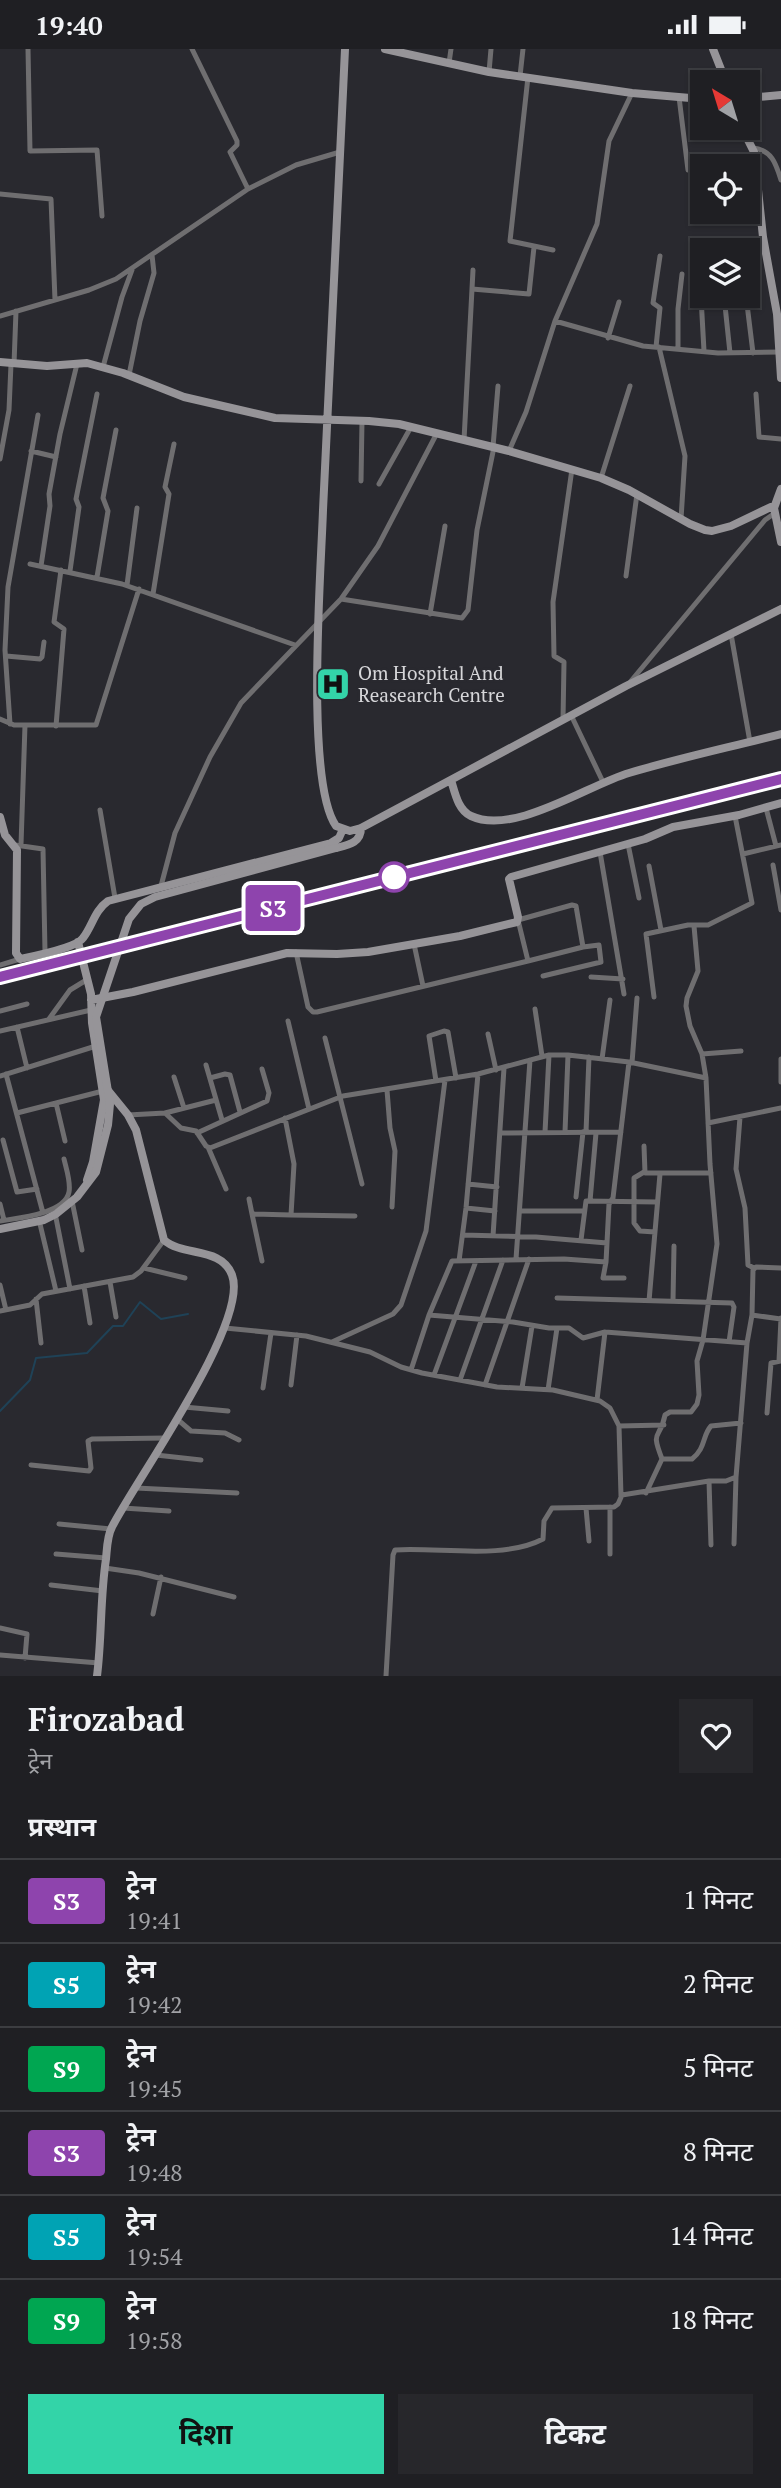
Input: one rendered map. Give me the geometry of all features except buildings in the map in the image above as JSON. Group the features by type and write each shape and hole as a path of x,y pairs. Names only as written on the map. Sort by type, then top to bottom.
{"street":[{"path":"28,49 30,151 97,150 102,216"},
{"path":"192,49 237,141 237,145 230,152 248,189"},
{"path":"345,49 319,621 318,723 322,776 331,819 336,826 350,831 361,828 626,686 781,609"},
{"path":"385,49 489,72 632,93 690,98"},
{"path":"449,63 451,49"},
{"path":"489,72 491,49"},
{"path":"523,49 524,77 510,241 553,250"},
{"path":"713,49 721,70"},
{"path":"509,451 524,417 555,321 597,224 611,134 632,93"},
{"path":"760,97 781,95"},
{"path":"679,97 688,170"},
{"path":"749,140 753,148 763,237 777,314 781,378"},
{"path":"753,148 764,150 771,156 781,180"},
{"path":"0,316 107,283 133,269 248,189 296,165 340,152"},
{"path":"0,194 51,199 55,300"},
{"path":"472,289 529,294 534,247"},
{"path":"129,375 140,321 154,273 152,255"},
{"path":"660,256 653,303 660,308 657,347 685,456 681,519"},
{"path":"103,367 122,297 133,269"},
{"path":"464,440 473,270"},
{"path":"678,349 678,309 682,274"},
{"path":"607,338 619,302"},
{"path":"701,308 704,352"},
{"path":"725,308 730,353"},
{"path":"747,308 753,353"},
{"path":"0,459 9,410 16,311"},
{"path":"555,321 607,338 657,347 704,352 780,352"},
{"path":"0,362 57,366 87,363 129,375 184,397 249,413 290,419 386,422 437,433 601,478 637,494 699,528 712,531 776,507"},
{"path":"41,566 50,506 49,494 77,363"},
{"path":"341,599 460,619 468,610 477,530 494,447 498,386"},
{"path":"601,478 630,386"},
{"path":"69,572 79,507 76,496 97,394"},
{"path":"756,394 759,437 781,439"},
{"path":"10,724 3,608 38,415"},
{"path":"361,481 362,421"},
{"path":"379,484 411,427"},
{"path":"97,577 108,511 103,498 116,431"},
{"path":"161,886 175,833 217,744 248,694 341,599 379,546 437,433"},
{"path":"153,594 169,493 165,486 174,444"},
{"path":"31,451 56,457"},
{"path":"572,470 553,607 554,656 564,662 567,717 603,782"},
{"path":"781,489 776,507 781,543"},
{"path":"626,576 637,494"},
{"path":"626,686 776,507"},
{"path":"127,586 137,508"},
{"path":"430,614 445,526"},
{"path":"30,564 97,577 139,589 295,645"},
{"path":"56,726 64,629 54,622 61,570"},
{"path":"0,586 8,587"},
{"path":"0,719 10,724 25,726 92,727 98,723 139,589"},
{"path":"731,634 750,742"},
{"path":"6,656 40,659 44,642"},
{"path":"20,959 16,953 17,850 25,726"},
{"path":"451,780 463,810 479,818 492,820 548,809 603,782 633,772 781,734"},
{"path":"528,961 510,878 628,844 673,827 735,816 781,803"},
{"path":"743,855 779,845 766,808"},
{"path":"100,810 115,898"},
{"path":"654,997 645,935 661,930 715,923 752,903 735,816"},
{"path":"0,817 5,835 18,845 43,849 45,952"},
{"path":"1,1226 44,1220 56,1214 78,1197 96,1172 108,1125 110,1104 96,1017 129,919 136,909 155,897 336,848 357,840 361,828"},
{"path":"0,965 78,942 97,910 115,898 331,843 339,838 343,829"},
{"path":"628,844 639,898"},
{"path":"600,852 624,994"},
{"path":"773,865 781,910"},
{"path":"649,866 661,930"},
{"path":"91,1000 296,952 351,954 460,936 574,905 583,947"},
{"path":"646,1493 662,1459 655,1441 667,1413 689,1413 697,1404 700,1388 696,1361 703,1340 717,1244 706,1077 702,1054 690,1026 686,1002 698,971 694,926"},
{"path":"1,1226 40,1224 56,1218 86,1183 92,1171 103,1110 102,1087 88,979 78,942"},
{"path":"414,944 423,986"},
{"path":"296,952 307,1002 313,1012 599,945 601,962 543,976"},
{"path":"592,977 623,979"},
{"path":"49,1019 70,990 88,979"},
{"path":"624,1278 603,1277 637,998"},
{"path":"602,1059 610,1000"},
{"path":"0,1011 27,1004"},
{"path":"535,1009 545,1056 544,1132"},
{"path":"0,1031 91,1010"},
{"path":"288,1021 309,1109"},
{"path":"17,1027 27,1068"},
{"path":"436,1081 429,1036 444,1031 448,1032 456,1078"},
{"path":"488,1034 496,1070"},
{"path":"325,1038 362,1184"},
{"path":"43,1213 17,1113 3,1075 96,1046"},
{"path":"702,1054 741,1051"},
{"path":"565,1132 568,1055"},
{"path":"208,1147 340,1097 478,1074 545,1056 589,1057 706,1077"},
{"path":"576,1196 589,1057"},
{"path":"781,1059 781,1082"},
{"path":"516,1259 530,1060"},
{"path":"206,1065 222,1120"},
{"path":"494,1236 504,1068"},
{"path":"197,1133 269,1099 270,1093 262,1069"},
{"path":"458,1261 466,1208 478,1074"},
{"path":"210,1078 230,1075 240,1112"},
{"path":"174,1077 184,1108"},
{"path":"332,1342 394,1314 401,1305 426,1231 445,1080"},
{"path":"17,1113 102,1087"},
{"path":"97,1676 105,1568 111,1528 184,1407 225,1328 234,1284 230,1271 221,1261 210,1255 170,1245 164,1240 138,1136 128,1115 102,1087"},
{"path":"387,1090 389,1123 395,1151 392,1207"},
{"path":"128,1115 165,1113 216,1100"},
{"path":"56,1103 65,1141"},
{"path":"708,1123 781,1108"},
{"path":"165,1113 181,1128 197,1133 208,1147 226,1189"},
{"path":"740,1117 736,1172 743,1198 748,1265 754,1268 781,1268"},
{"path":"285,1118 294,1164 291,1215"},
{"path":"500,1133 621,1132"},
{"path":"590,1201 596,1133"},
{"path":"3,1140 17,1192 37,1189"},
{"path":"644,1146 644,1172"},
{"path":"1,1226 59,1205 69,1194 64,1159"},
{"path":"655,1232 641,1231 636,1227 635,1177 644,1172 711,1173"},
{"path":"649,1301 660,1174"},
{"path":"468,1184 497,1187"},
{"path":"249,1199 262,1261"},
{"path":"72,1201 82,1250"},
{"path":"581,1240 584,1203 657,1202"},
{"path":"0,1204 1,1226"},
{"path":"466,1208 495,1211"},
{"path":"521,1210 583,1211"},
{"path":"252,1214 355,1216"},
{"path":"56,1218 70,1289"},
{"path":"40,1224 56,1291"},
{"path":"463,1235 519,1236 607,1243"},
{"path":"0,1288 3,1311 27,1306 42,1294 134,1277 164,1240"},
{"path":"673,1301 674,1246"},
{"path":"411,1370 429,1315 452,1261 529,1259 606,1262"},
{"path":"485,1385 529,1259"},
{"path":"460,1380 503,1260"},
{"path":"434,1375 476,1261"},
{"path":"144,1268 185,1278"},
{"path":"734,1545 736,1477 754,1268"},
{"path":"110,1282 116,1317"},
{"path":"84,1286 90,1323"},
{"path":"557,1298 734,1305 729,1342"},
{"path":"36,1299 41,1343"},
{"path":"429,1315 572,1329 583,1338 605,1332 747,1343"},
{"path":"752,1315 781,1318 780,1361 771,1363 767,1413"},
{"path":"522,1388 532,1326"},
{"path":"225,1328 297,1335 381,1355 411,1370 434,1375 485,1385 548,1390 597,1400 610,1408 619,1426 621,1496 618,1504 610,1507 552,1508 544,1521 542,1539 514,1548 395,1550 386,1676"},
{"path":"548,1390 557,1328"},
{"path":"597,1400 605,1332"},
{"path":"263,1388 271,1333"},
{"path":"291,1385 297,1335"},
{"path":"184,1407 228,1411"},
{"path":"177,1419 191,1431 225,1433 239,1440"},
{"path":"662,1459 692,1459 701,1450 711,1426 741,1423"},
{"path":"619,1426 664,1425"},
{"path":"31,1465 89,1471 88,1441 92,1439 166,1438"},
{"path":"156,1455 201,1460"},
{"path":"621,1496 709,1481 726,1481 736,1477"},
{"path":"709,1481 712,1545"},
{"path":"136,1488 237,1493"},
{"path":"610,1507 610,1554"},
{"path":"586,1508 589,1541"},
{"path":"123,1509 169,1511"},
{"path":"59,1524 111,1528"},
{"path":"56,1554 106,1558"},
{"path":"105,1568 160,1577 234,1597"},
{"path":"153,1614 160,1577"},
{"path":"51,1585 103,1591"},
{"path":"0,1627 27,1634 25,1658"},
{"path":"0,1655 99,1663"}],"waterway":[{"path":"0,1411 30,1380 36,1358 87,1353 113,1326 123,1326 140,1302 161,1319 188,1314"}],"railway":[{"path":"0,982 781,784"}],"train":[{"name":"S3","path":"0,977 781,779"}],"place":[{"name":"Om Hospital And Reasearch Centre","path":"333,684"}]}
